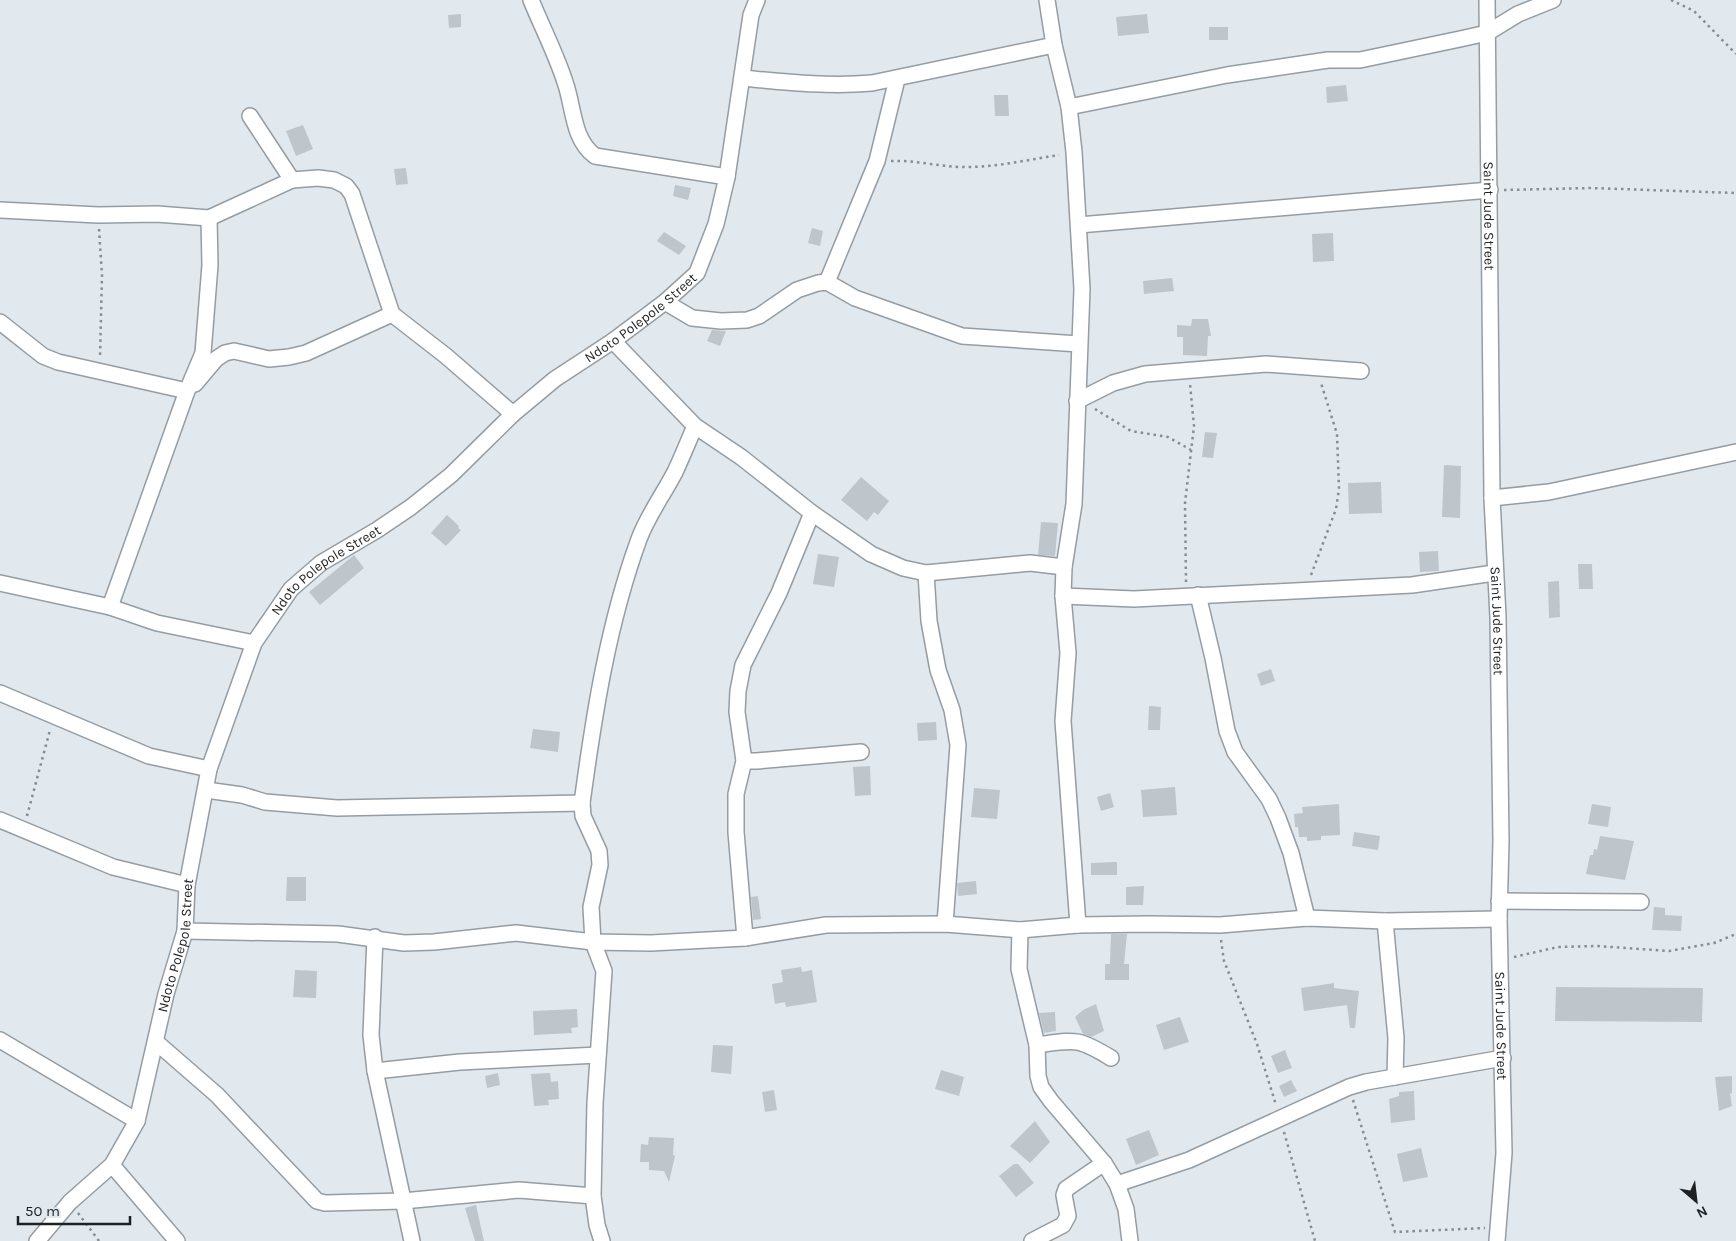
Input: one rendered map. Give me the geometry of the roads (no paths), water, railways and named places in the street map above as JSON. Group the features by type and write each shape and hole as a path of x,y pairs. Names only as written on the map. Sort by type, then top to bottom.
{"street":[{"path":"531,0 566,83 577,133 589,152 595,156 727,177"},
{"name":"Ndoto Polepole Street","path":"37,1241 70,1202 112,1166 137,1120 166,994 185,930 187,885 206,790 208,768 254,643 291,589 321,563 378,530 451,476 513,414 555,379 614,341 665,302 697,273 716,224 727,177 751,15 756,0"},
{"path":"1047,0 1054,44 1069,107 1074,152 1082,289 1074,504 1064,566 1063,596 1068,653 1062,721 1078,925"},
{"name":"Saint Jude Street","path":"1487,0 1492,498 1494,574 1498,617 1501,842 1498,919 1504,1153 1498,1234"},
{"path":"1069,107 1227,75 1328,60 1360,60 1487,33 1518,14 1553,0"},
{"path":"742,78 804,84 850,85 897,79 1054,44"},
{"path":"827,282 877,161 897,79"},
{"path":"250,116 292,180"},
{"path":"0,210 98,215 158,214 209,218 292,180 318,178 334,180 346,186 352,194 392,314 446,356 513,414"},
{"path":"1079,224 1490,190"},
{"path":"110,607 184,397 203,353 210,265 209,218"},
{"path":"665,302 692,318 721,321 747,320 759,316 797,290 827,282 855,298 962,336 1079,344"},
{"path":"184,397 216,359 225,353 234,351 269,359 289,357 306,352 392,314"},
{"path":"0,322 43,356 58,362 99,371 184,397"},
{"path":"614,341 695,426 741,457 812,513 872,554 903,568 926,573 1030,563 1064,566"},
{"path":"1079,400 1113,383 1145,374 1266,364 1361,371"},
{"path":"602,1241 597,1225 593,1196 598,1055 604,971 593,942 591,907 600,865 599,850 583,816 582,803 594,715 604,661 627,575 650,512 674,472 695,426"},
{"path":"1492,498 1549,492 1736,452"},
{"path":"745,938 736,823 736,794 744,761 737,712 738,691 743,665 779,593 812,513"},
{"path":"926,573 930,622 938,670 952,710 958,745 945,924"},
{"path":"1063,596 1134,600 1412,585 1494,574"},
{"path":"0,583 110,607 157,623 254,643"},
{"path":"1192,596 1234,752 1269,798 1278,818 1291,853 1307,918"},
{"path":"0,693 149,756 208,768"},
{"path":"744,761 757,762 861,752"},
{"path":"206,790 242,795 265,802 337,808 582,803"},
{"path":"0,820 113,867 187,885"},
{"path":"1499,901 1641,902"},
{"path":"185,930 338,934 404,942 434,942 516,933 593,942 700,942 745,938 826,926 945,924 1020,930 1078,925 1220,925 1307,918 1385,921 1498,919"},
{"path":"1385,921 1396,1038 1395,1077"},
{"path":"1020,930 1019,969 1037,1045 1038,1076 1051,1100 1104,1163 1117,1184 1126,1209 1130,1241"},
{"path":"375,937 371,1035 375,1071 412,1241"},
{"path":"0,1040 137,1120"},
{"path":"1037,1045 1073,1040 1088,1044 1111,1058"},
{"path":"156,1042 217,1095 317,1201 325,1203 403,1201 519,1190 593,1196"},
{"path":"375,1071 460,1062 598,1055"},
{"path":"1117,1184 1189,1160 1349,1087 1503,1058"},
{"path":"1032,1241 1063,1225 1068,1216 1064,1195 1066,1190 1104,1163"},
{"path":"112,1166 177,1241"}]}
